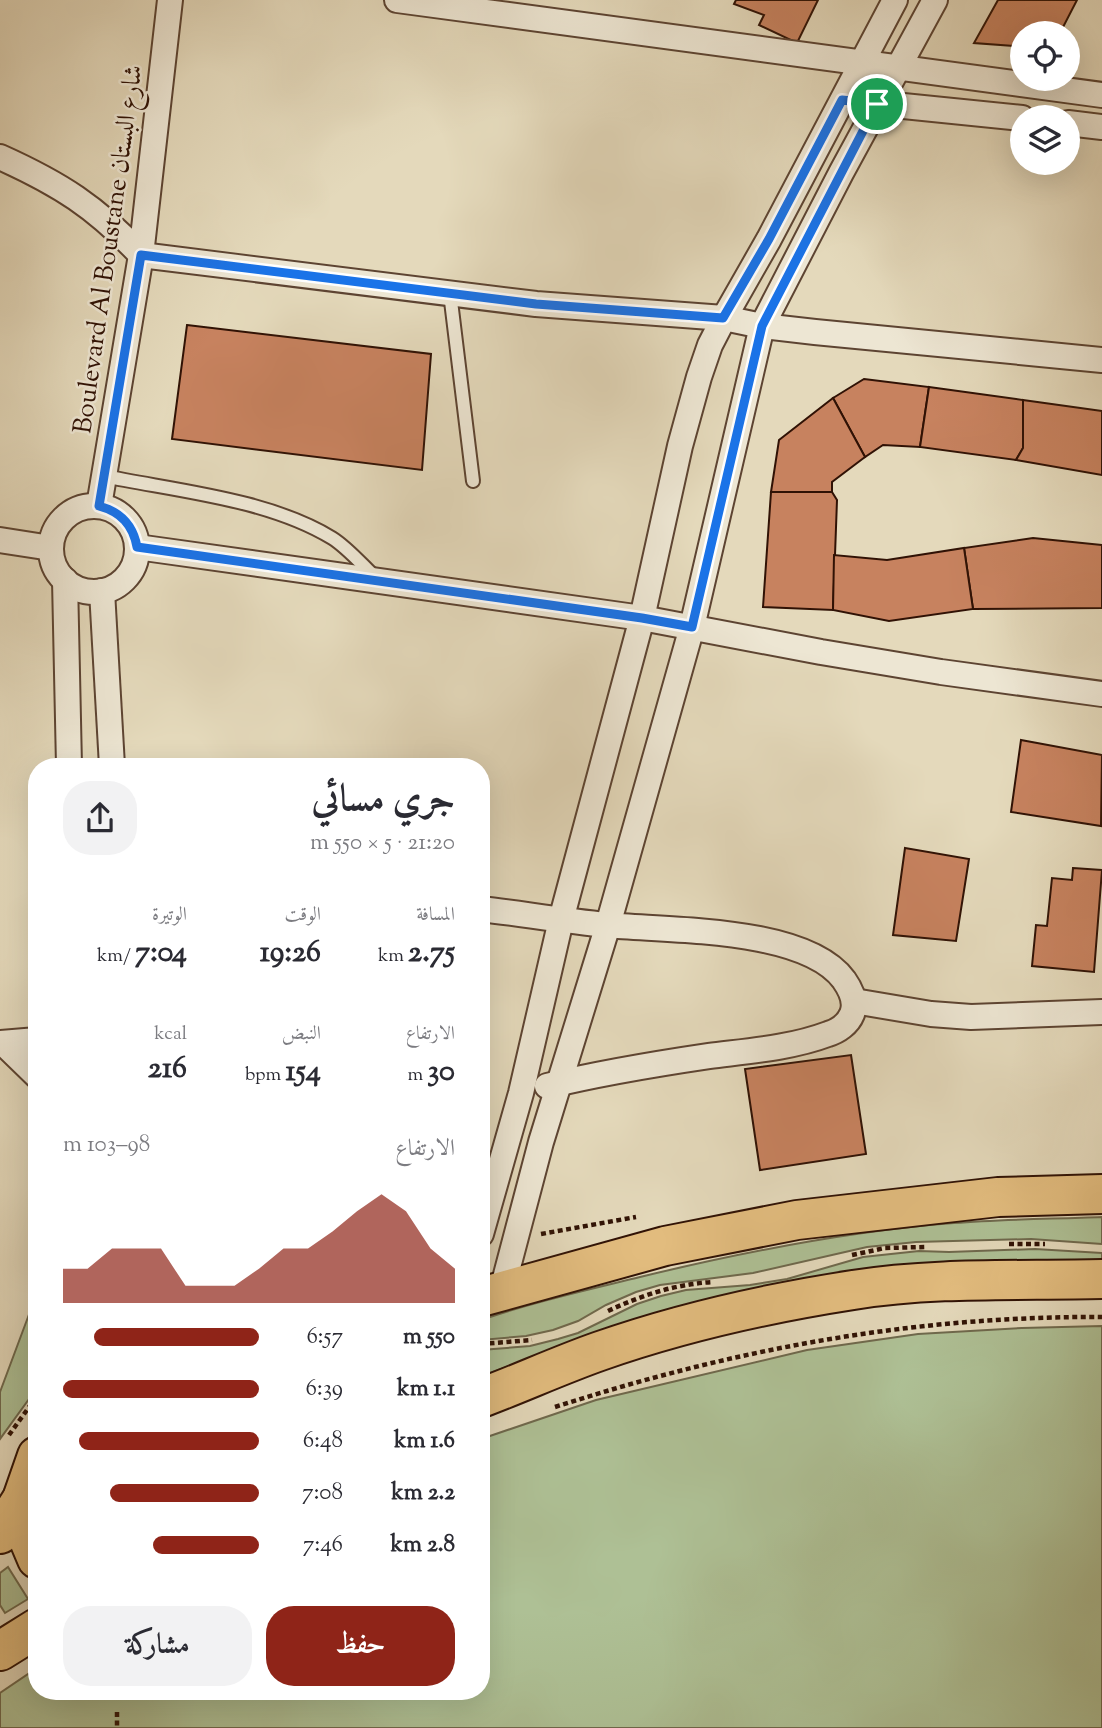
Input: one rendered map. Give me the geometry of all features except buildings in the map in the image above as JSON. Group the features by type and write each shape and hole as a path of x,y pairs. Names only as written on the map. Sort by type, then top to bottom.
{"main road":[{"path":"492,1293 665,1246 797,1220 899,1206 998,1197 1102,1194"},
{"path":"490,1394 600,1351 702,1321 786,1301 855,1289 925,1283 1102,1279"},
{"path":"21,1448 22,1499 28,1538"},
{"path":"0,1534 22,1499"},
{"path":"0,1651 28,1634"}],"street":[{"name":"Boulevard Al Boustane شارع البستان","path":"99,506 141,255 170,0"},
{"path":"397,0 1102,95"},
{"path":"490,1202 521,1093 561,920 642,618 680,446 710,345 895,0"},
{"path":"492,1293 608,925 692,627 762,326 877,104 936,0"},
{"path":"842,100 1010,117"},
{"path":"1080,124 1102,127"},
{"path":"0,157 45,177 72,194 116,228 141,255 536,304 723,318 762,326 1102,360"},
{"path":"89,506 111,509 121,516 135,535 137,547 136,559 124,580 102,591 76,588 65,580 53,560 51,548 56,529 70,513 89,506"},
{"path":"0,540 51,548"},
{"path":"137,547 642,618 901,666 1102,694"},
{"path":"65,580 69,758"},
{"path":"102,591 112,758"},
{"path":"490,910 608,925 730,935 786,946 807,952 823,961 840,976 850,989 854,1001 852,1014 839,1030 810,1040 668,1062 521,1093"},
{"path":"854,1001 931,1014 971,1017 1102,1012"},
{"path":"1,1043 28,1041"},
{"path":"1,1043 28,1068"}],"lane":[{"path":"450,293 473,481"},
{"path":"104,476 264,508 303,523 335,540 380,581"}],"path":[{"path":"548,1409 674,1372 828,1338 990,1320 1102,1317"},
{"path":"21,1448 28,1425"},
{"path":"117,1712 117,1728"}],"green space":[{"path":"1102,1217 1102,1244 1031,1239 916,1242 867,1247 753,1273 660,1285 636,1292 578,1321 553,1330 490,1339 490,1317 540,1302 679,1268 835,1237 991,1221"},
{"path":"1035,1249 1102,1253 1102,1264 571,1344 490,1373 490,1349 530,1346 578,1333 637,1304 661,1296 686,1290 787,1279 863,1257 919,1251"},
{"path":"28,1317 28,1400 0,1439 0,1392"},
{"path":"1102,1326 1102,1728 0,1728 0,1693 28,1674 28,1700 490,1700 490,1436 596,1400 807,1350 918,1334"},
{"path":"8,1567 28,1599 5,1613 0,1605 0,1573"}],"route":[{"path":"842,100 877,104 762,326 692,627 137,547 135,535 121,516 111,509 99,506 141,255 536,304 723,318 769,239 842,100"}]}
